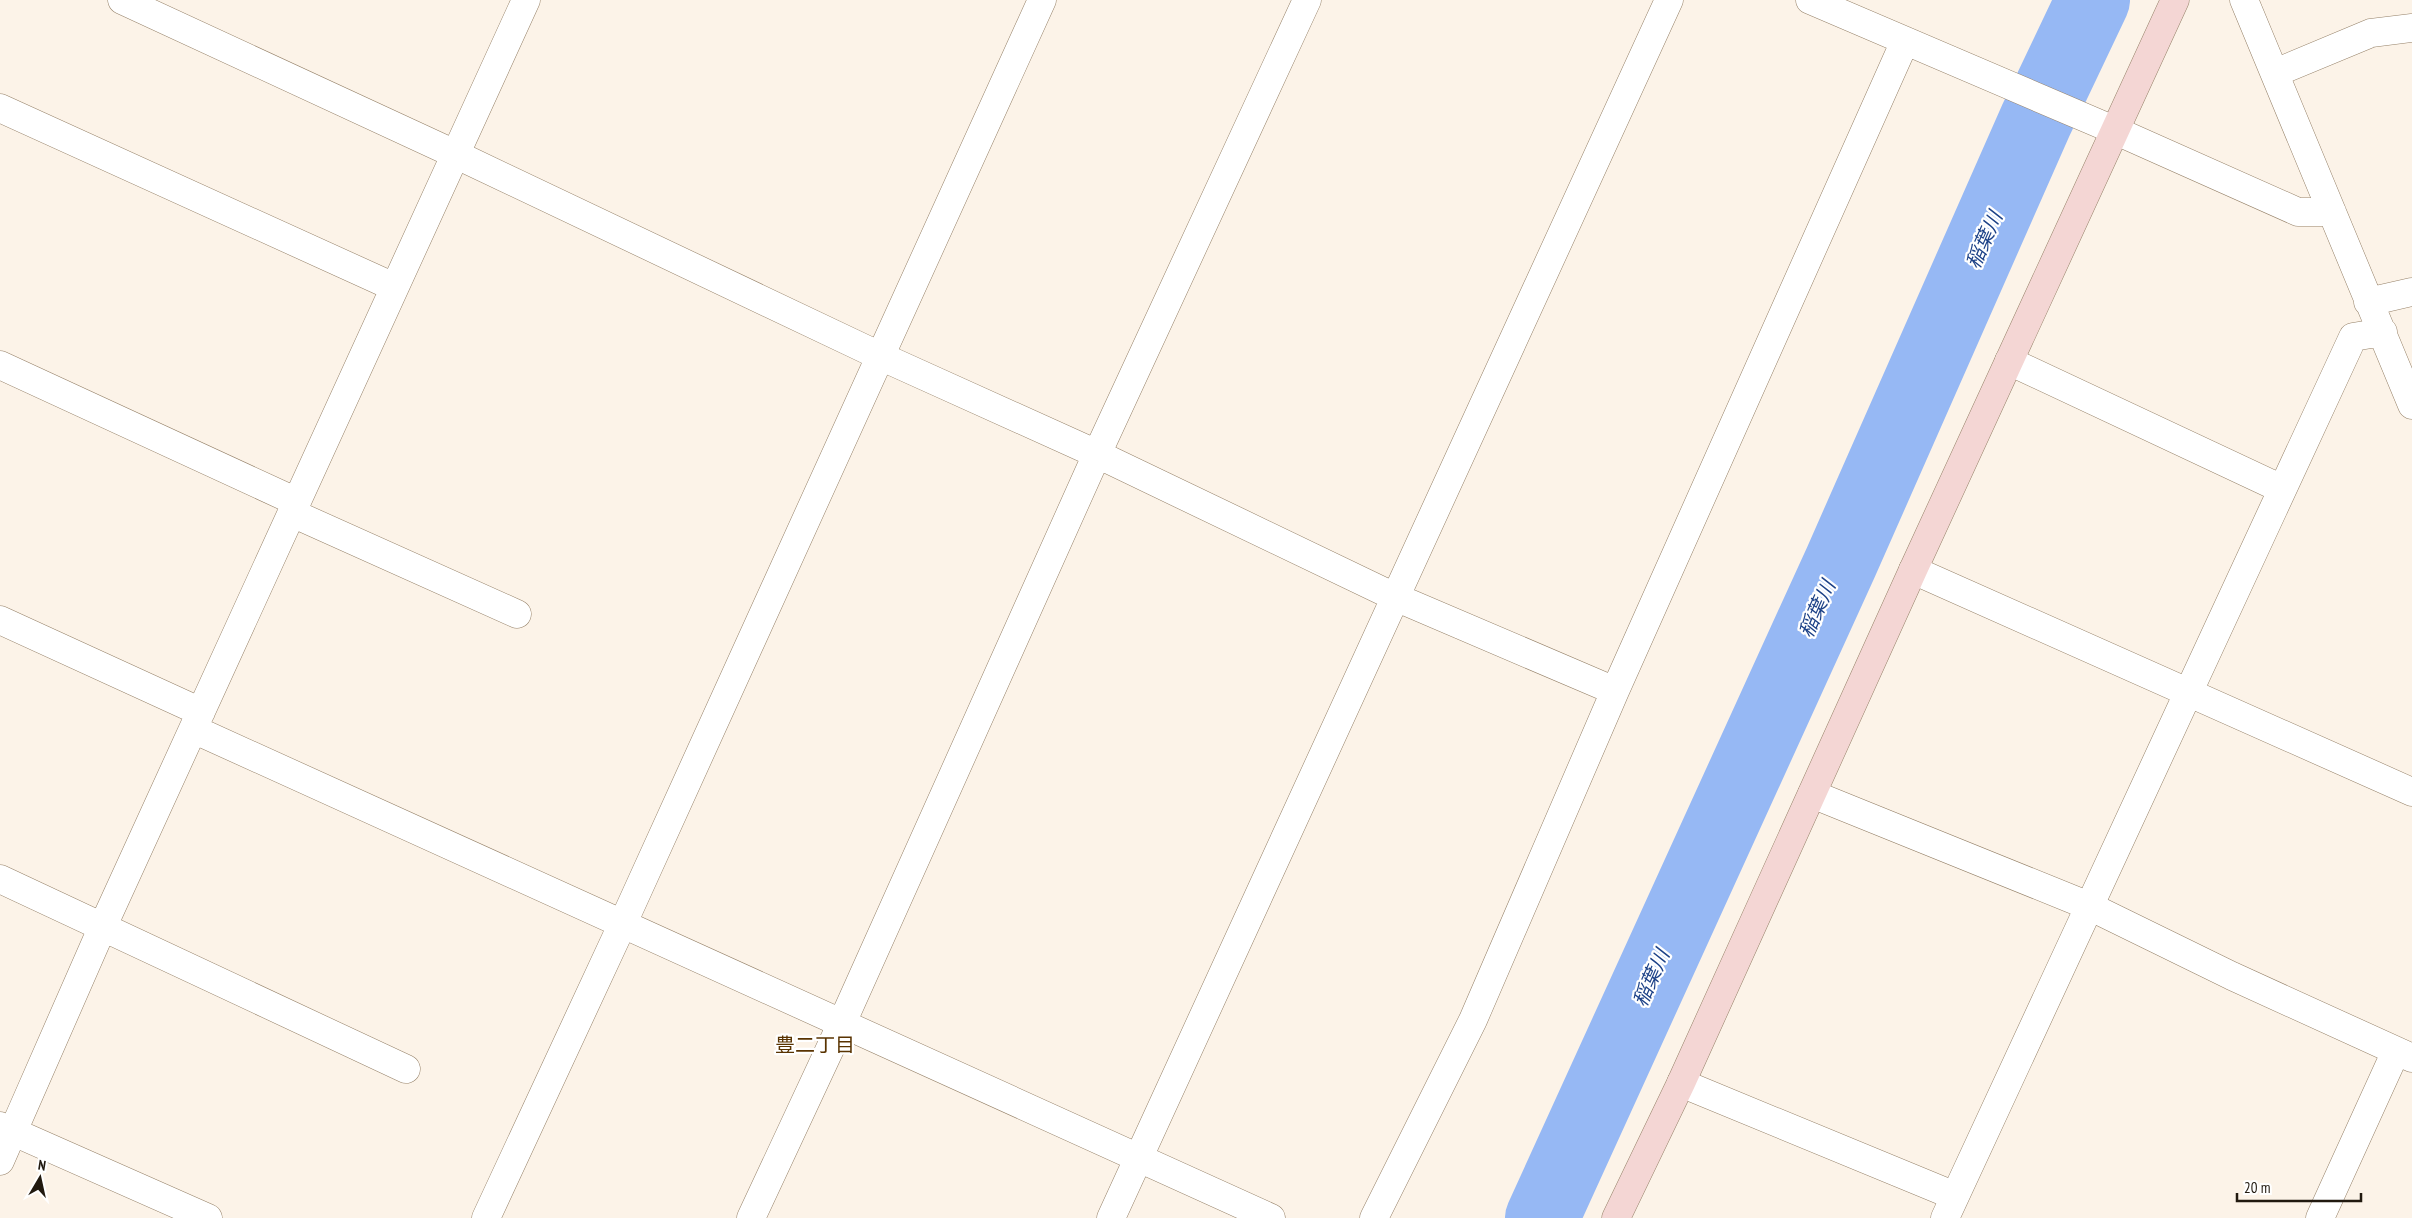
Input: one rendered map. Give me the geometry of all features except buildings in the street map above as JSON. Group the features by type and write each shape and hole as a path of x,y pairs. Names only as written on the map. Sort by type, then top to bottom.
{"street":[{"path":"122,0 457,155 880,356 1097,454 1395,597 1614,692"},
{"path":"0,1161 7,1129 103,926 394,287 457,155 526,0"},
{"path":"486,1218 623,923 1042,0"},
{"path":"750,1218 842,1023 1097,454 1307,0"},
{"path":"1111,1218 1669,0"},
{"path":"1810,0 2114,130 2298,212 2332,212"},
{"path":"1616,1218 1681,1083 1913,570 2175,0"},
{"path":"2244,0 2276,73 2368,302 2412,405"},
{"path":"2276,73 2371,33 2412,28"},
{"path":"1374,1218 1473,1020 1614,692 1904,41"},
{"path":"0,108 394,287"},
{"path":"2368,302 2412,292"},
{"path":"1681,1083 1950,1207 1994,1116 2089,906 2353,337 2382,332"},
{"path":"2009,361 2282,489"},
{"path":"0,365 517,614"},
{"path":"1913,570 2189,691 2412,792"},
{"path":"0,620 197,721 623,923 1271,1218"},
{"path":"1812,794 2089,906 2232,976 2404,1055 2320,1218"},
{"path":"0,879 406,1069"},
{"path":"7,1129 208,1218"}],"waterway":[{"name":"稲葉川","path":"1542,1218 1841,562 2036,120 2093,0"}],"district":[{"name":"豊二丁目","path":"815,1045"}]}
